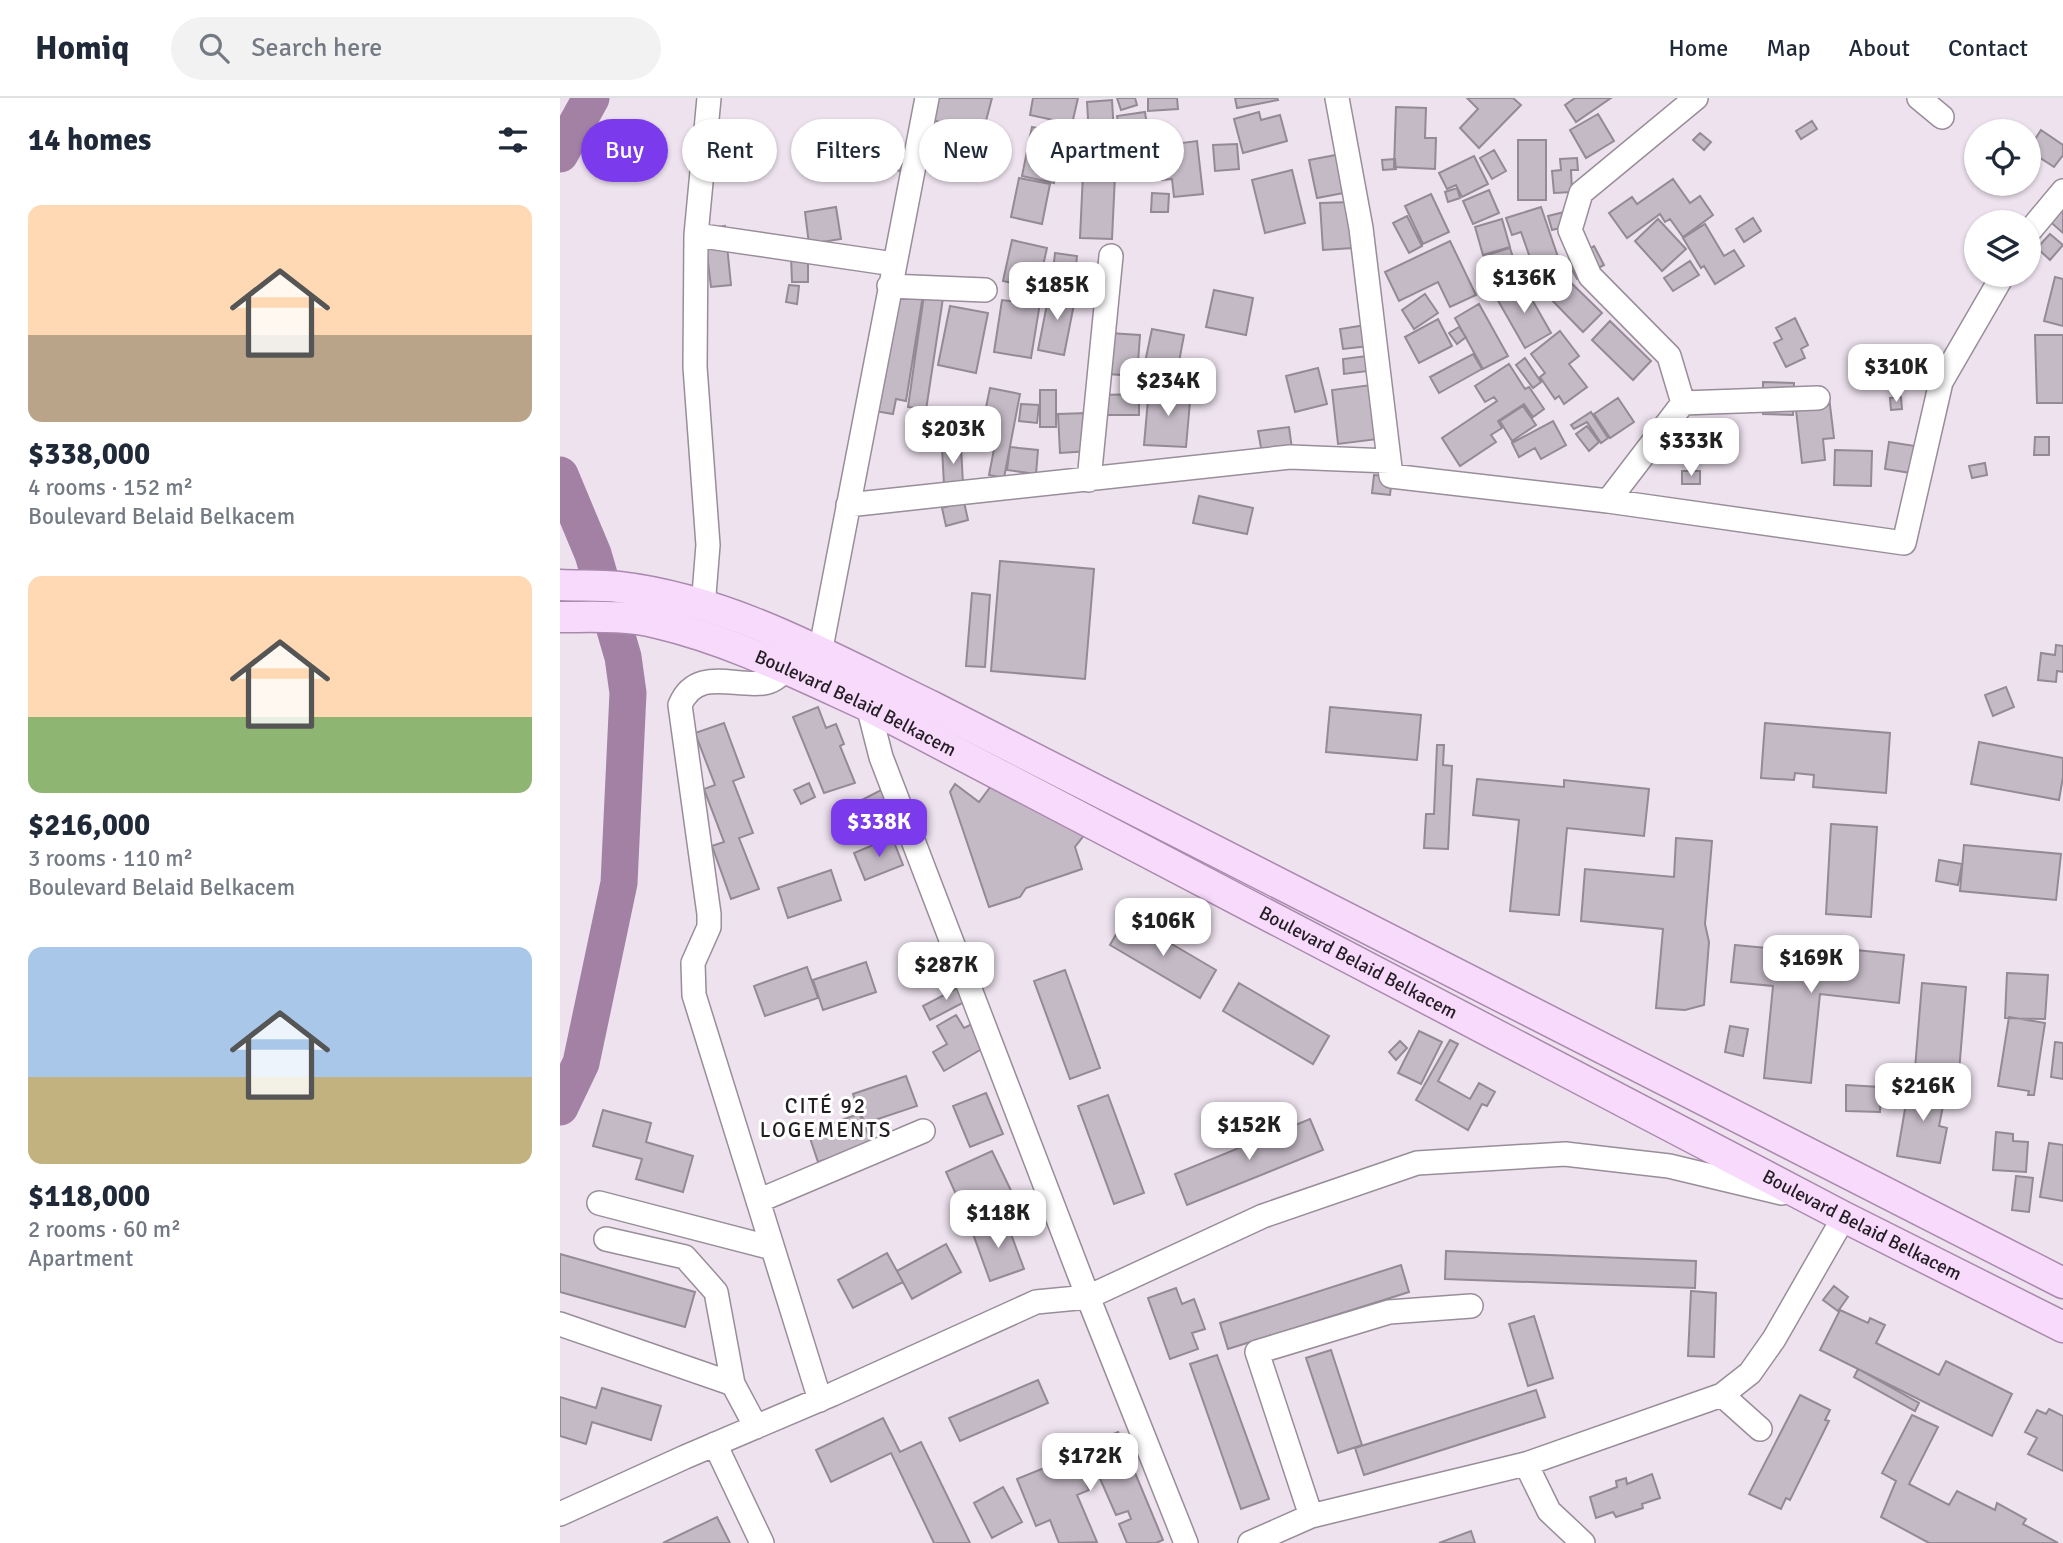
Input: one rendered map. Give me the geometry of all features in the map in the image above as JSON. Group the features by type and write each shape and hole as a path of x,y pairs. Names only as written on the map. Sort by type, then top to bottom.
{"main road":[{"name":"Boulevard Belaid Belkacem","path":"560,585 606,586 703,607 746,619 820,653 2063,1283"},
{"name":"Boulevard Belaid Belkacem","path":"560,617 656,622 708,638 869,706 1844,1217 2063,1327"}],"street":[{"path":"703,607 708,545 695,367 696,235 709,98"},
{"path":"820,653 927,98"},
{"path":"1337,98 1360,228 1391,477 1608,501 1904,543 1941,382 1996,287"},
{"path":"1683,403 1669,356 1590,276 1570,230 1581,193 1696,98"},
{"path":"1919,98 1942,117"},
{"path":"2041,217 2063,191"},
{"path":"696,235 892,275 985,290"},
{"path":"1089,480 1111,256"},
{"path":"1683,403 1818,398"},
{"path":"1608,501 1683,403"},
{"path":"848,505 1290,457 1389,461"},
{"path":"787,670 774,680 764,683 712,680 684,695 680,705 709,914 709,927 694,963 694,995 820,1400"},
{"path":"868,676 869,706 881,757 1088,1297 1186,1543"},
{"path":"758,1201 923,1131"},
{"path":"560,1514 1036,1302 1088,1297 1263,1216 1417,1163 1565,1154 1670,1166 1813,1200"},
{"path":"599,1203 772,1248"},
{"path":"1250,1543 1311,1516 1527,1464 1722,1395 1750,1373 1774,1339 1844,1217"},
{"path":"606,1239 685,1257 716,1292 733,1384 756,1427"},
{"path":"1311,1516 1257,1352 1389,1312 1471,1306"},
{"path":"560,1324 733,1384"},
{"path":"1722,1395 1760,1429"},
{"path":"715,1444 762,1543"},
{"path":"1527,1464 1549,1511 1583,1543"}],"building":[{"path":"938,98 992,98 986,119 932,119"},
{"path":"1033,98 1078,98 1073,119 1049,119 1030,115"},
{"path":"1117,98 1135,98 1137,105 1121,110"},
{"path":"1148,98 1177,98 1178,109 1148,111"},
{"path":"1235,98 1277,98 1278,100 1237,108"},
{"path":"1467,98 1513,98 1521,105 1479,148 1460,128 1478,109"},
{"path":"1575,98 1611,98 1576,122 1565,105"},
{"path":"1112,100 1113,119 1088,119 1087,102"},
{"path":"1396,107 1426,108 1425,138 1436,138 1435,169 1394,167"},
{"path":"1145,112 1146,119 1118,119 1117,116"},
{"path":"1259,112 1261,120 1280,115 1287,141 1243,153 1234,119"},
{"path":"1598,114 1614,141 1586,158 1570,130"},
{"path":"1812,121 1817,129 1801,139 1796,131"},
{"path":"2041,130 2063,145 2063,155 2054,167 2041,158"},
{"path":"1700,133 1711,142 1704,150 1693,140"},
{"path":"1518,140 1546,140 1546,200 1518,200"},
{"path":"1197,141 1203,194 1174,197 1172,182 1184,182 1184,143"},
{"path":"1237,144 1239,169 1215,171 1213,145"},
{"path":"1494,150 1506,171 1492,179 1480,158"},
{"path":"1341,154 1349,192 1317,198 1309,160"},
{"path":"1026,156 1026,177 1022,176"},
{"path":"1474,156 1488,184 1462,197 1456,185 1447,189 1439,173"},
{"path":"1577,158 1578,170 1571,170 1572,192 1554,193 1552,171 1561,170 1560,159"},
{"path":"1395,159 1396,169 1383,170 1382,160"},
{"path":"1292,170 1305,223 1265,233 1252,180"},
{"path":"1019,178 1026,179 1026,182 1050,184 1042,224 1011,217"},
{"path":"1673,179 1690,203 1700,196 1713,215 1683,237 1670,219 1665,222 1660,214 1627,238 1609,213 1632,197 1637,204"},
{"path":"1083,182 1115,182 1112,239 1080,238"},
{"path":"1457,188 1460,198 1448,202 1445,192"},
{"path":"1489,190 1499,213 1473,224 1463,201"},
{"path":"1152,193 1169,194 1168,212 1151,212"},
{"path":"1431,194 1449,232 1423,244 1405,206"},
{"path":"2063,198 2063,233 2045,217"},
{"path":"1351,202 1353,248 1323,250 1320,203"},
{"path":"836,207 841,239 809,244 805,212"},
{"path":"1541,207 1559,260 1534,269 1521,232 1512,235 1506,218"},
{"path":"1564,212 1568,226 1552,230 1548,216"},
{"path":"1407,216 1422,246 1409,253 1393,223"},
{"path":"1753,218 1761,231 1744,242 1736,229"},
{"path":"1502,219 1510,247 1483,255 1475,227"},
{"path":"1658,219 1686,249 1662,271 1635,241"},
{"path":"1705,224 1724,256 1734,250 1744,266 1715,284 1704,266 1701,268 1683,238"},
{"path":"725,226 731,285 711,287 704,229"},
{"path":"2050,234 2063,245 2050,260 2041,252 2041,244"},
{"path":"1012,240 1047,248 1040,279 1029,276 1026,286 1003,281"},
{"path":"1450,241 1476,295 1450,307 1438,282 1399,301 1385,272"},
{"path":"1594,246 1604,265 1577,279 1567,261"},
{"path":"1510,248 1521,282 1495,290 1484,256"},
{"path":"1055,253 1077,256 1073,291 1051,289"},
{"path":"791,256 808,256 808,282 792,282"},
{"path":"1690,261 1699,275 1673,291 1664,278"},
{"path":"1561,273 1602,313 1583,332 1543,291"},
{"path":"2055,277 2063,279 2063,326 2044,321"},
{"path":"1522,282 1551,333 1525,348 1496,297"},
{"path":"789,285 799,286 797,304 786,302"},
{"path":"1050,289 1076,294 1064,355 1038,350"},
{"path":"1214,290 1253,298 1246,335 1206,327"},
{"path":"898,291 923,295 906,401 896,399 893,414 875,411"},
{"path":"1020,293 1041,297 1031,358 994,352 1002,300 1019,302"},
{"path":"1425,294 1438,313 1414,329 1402,310"},
{"path":"924,295 943,298 926,410 908,407"},
{"path":"1479,304 1508,356 1483,369 1455,318"},
{"path":"950,306 988,313 976,373 938,365"},
{"path":"1795,318 1808,345 1801,349 1805,358 1786,367 1774,343 1782,339 1776,328"},
{"path":"1438,319 1452,346 1419,363 1405,337"},
{"path":"1610,321 1651,361 1633,380 1592,340"},
{"path":"1366,325 1369,346 1343,349 1340,329"},
{"path":"1459,327 1466,337 1457,344 1449,333"},
{"path":"1152,329 1184,335 1176,378 1143,372"},
{"path":"1560,331 1579,356 1569,364 1587,387 1564,404 1559,396 1555,399 1540,377 1545,373 1531,354"},
{"path":"1109,333 1140,335 1137,376 1107,374"},
{"path":"2035,335 2063,335 2063,403 2037,403"},
{"path":"1473,354 1482,369 1439,393 1430,377"},
{"path":"1374,355 1376,370 1344,374 1343,359"},
{"path":"1525,358 1541,382 1533,388 1516,365"},
{"path":"1509,364 1525,389 1529,387 1544,409 1533,417 1524,404 1498,421 1502,428 1491,435 1496,442 1460,466 1442,438 1497,401 1494,397 1485,402 1475,386"},
{"path":"1318,368 1327,404 1295,412 1286,376"},
{"path":"1763,382 1794,383 1793,415 1763,414"},
{"path":"1379,384 1386,438 1338,444 1332,390"},
{"path":"990,388 1020,394 1004,478 989,475 995,444 979,441"},
{"path":"1149,388 1191,390 1186,447 1144,445"},
{"path":"1040,390 1056,390 1056,427 1040,427"},
{"path":"1139,394 1139,415 1103,415 1102,395"},
{"path":"1829,397 1834,438 1823,439 1825,460 1802,463 1795,401"},
{"path":"1901,397 1902,409 1891,410 1890,398"},
{"path":"1618,398 1634,422 1610,438 1594,414"},
{"path":"1021,404 1039,405 1037,423 1019,421"},
{"path":"1523,406 1536,425 1512,441 1500,421"},
{"path":"1591,412 1608,438 1601,443 1587,422 1574,429 1571,425"},
{"path":"1088,413 1090,451 1060,453 1058,414"},
{"path":"955,416 969,418 967,441 953,440"},
{"path":"1553,421 1566,445 1541,459 1535,448 1519,457 1512,443"},
{"path":"1587,426 1599,442 1589,451 1576,434"},
{"path":"1289,427 1292,449 1262,453 1258,431"},
{"path":"2035,437 2049,437 2049,455 2034,455"},
{"path":"1889,442 1915,446 1911,473 1885,469"},
{"path":"961,447 963,484 944,485 942,448"},
{"path":"1010,447 1038,450 1036,474 1007,470"},
{"path":"1835,450 1872,451 1871,486 1834,485"},
{"path":"1985,463 1987,475 1972,478 1969,466"},
{"path":"1682,471 1700,471 1700,484 1682,484"},
{"path":"1374,475 1392,477 1390,495 1372,493"},
{"path":"1199,496 1253,508 1247,534 1193,523"},
{"path":"964,502 968,520 946,526 942,508"},
{"path":"1000,561 1094,569 1085,679 991,671"},
{"path":"972,593 990,595 985,667 966,666"},
{"path":"2056,645 2063,646 2063,672 2057,671 2056,682 2038,680 2041,653 2055,655"},
{"path":"2006,687 2014,707 1993,716 1985,695"},
{"path":"818,707 826,728 836,724 844,744 840,746 855,783 824,793 793,717"},
{"path":"1330,707 1421,715 1417,760 1326,752"},
{"path":"724,723 744,777 733,781 753,833 739,838 759,889 731,899 712,846 724,842 704,789 715,785 695,733"},
{"path":"1765,723 1890,733 1886,793 1813,787 1814,775 1795,773 1794,780 1761,778"},
{"path":"1979,742 2063,758 2059,800 1971,784"},
{"path":"1437,745 1444,745 1443,765 1452,766 1448,849 1424,848 1426,814 1434,814"},
{"path":"1477,779 1564,787 1564,780 1649,789 1644,836 1567,828 1559,915 1510,911 1519,820 1473,815"},
{"path":"994,782 1085,834 1075,847 1082,869 1026,888 1020,897 989,907 950,792 955,784 979,802"},
{"path":"809,783 815,797 801,804 794,790"},
{"path":"883,789 894,811 868,825 856,803"},
{"path":"1831,824 1877,827 1871,917 1826,914"},
{"path":"892,837 903,865 865,880 854,853"},
{"path":"1676,838 1712,841 1705,924 1709,942 1704,1005 1685,1010 1656,1008 1663,929 1581,921 1585,869 1674,877"},
{"path":"1964,845 2061,854 2056,900 1960,891"},
{"path":"1939,860 1962,864 1958,885 1936,881"},
{"path":"831,870 841,900 788,918 778,888"},
{"path":"1126,917 1216,970 1200,998 1110,945"},
{"path":"1735,945 1818,953 1818,946 1904,955 1899,1003 1820,994 1811,1083 1764,1078 1773,986 1731,982"},
{"path":"866,962 876,992 823,1010 813,980"},
{"path":"807,967 818,998 765,1016 754,986"},
{"path":"1065,970 1100,1068 1070,1079 1034,981"},
{"path":"2007,973 2048,975 2045,1019 2005,1018"},
{"path":"1239,983 1329,1036 1313,1064 1223,1011"},
{"path":"1922,983 1966,987 1958,1084 1914,1081"},
{"path":"963,985 970,999 930,1020 923,1006"},
{"path":"956,1015 964,1028 974,1023 987,1046 944,1071 933,1052 947,1044 937,1026"},
{"path":"2009,1017 2045,1023 2034,1095 2028,1095 2029,1091 1998,1086"},
{"path":"1730,1026 1748,1029 1743,1056 1725,1052"},
{"path":"1419,1031 1442,1042 1421,1084 1398,1073"},
{"path":"1450,1040 1458,1044 1438,1081 1470,1099 1479,1083 1495,1092 1487,1106 1482,1104 1468,1130 1416,1100"},
{"path":"1400,1041 1407,1048 1396,1060 1389,1052"},
{"path":"2055,1042 2063,1043 2063,1079 2051,1077"},
{"path":"906,1076 917,1106 863,1124 853,1094"},
{"path":"1910,1080 1947,1086 1939,1126 1947,1128 1940,1163 1897,1156"},
{"path":"1846,1085 1881,1087 1880,1112 1846,1111"},
{"path":"986,1093 1003,1134 970,1147 953,1106"},
{"path":"1108,1095 1144,1193 1114,1204 1078,1106"},
{"path":"603,1110 651,1123 646,1142 693,1156 683,1192 636,1179 642,1159 593,1146"},
{"path":"861,1113 871,1144 818,1162 808,1132"},
{"path":"1310,1119 1323,1150 1187,1205 1175,1174"},
{"path":"1996,1132 2013,1134 2013,1141 2028,1142 2026,1172 1993,1170"},
{"path":"2049,1143 2063,1145 2063,1201 2040,1197"},
{"path":"992,1151 1017,1203 979,1221 977,1217 968,1221 946,1172"},
{"path":"2016,1176 2033,1178 2029,1212 2012,1210"},
{"path":"1005,1218 1024,1269 990,1281 972,1231"},
{"path":"946,1244 961,1272 912,1299 897,1271"},
{"path":"1446,1251 1696,1261 1695,1288 1445,1279"},
{"path":"887,1253 903,1282 853,1308 838,1280"},
{"path":"560,1254 695,1292 685,1327 560,1292"},
{"path":"1401,1265 1409,1292 1228,1349 1220,1323"},
{"path":"1834,1286 1848,1297 1838,1311 1823,1300"},
{"path":"1176,1288 1182,1304 1194,1299 1205,1329 1192,1333 1198,1349 1170,1359 1148,1298"},
{"path":"1691,1291 1716,1293 1714,1357 1688,1356"},
{"path":"1840,1310 1868,1323 1870,1318 1885,1325 1876,1343 1939,1375 1946,1361 2012,1394 1992,1436 1820,1350"},
{"path":"1534,1316 1553,1378 1528,1386 1509,1324"},
{"path":"1331,1350 1362,1445 1338,1453 1306,1358"},
{"path":"1217,1355 1269,1499 1241,1509 1190,1364"},
{"path":"1858,1369 1919,1403 1915,1411 1854,1377"},
{"path":"1038,1380 1048,1403 960,1441 949,1418"},
{"path":"602,1388 661,1406 651,1440 592,1422 586,1444 560,1436 560,1397 596,1408"},
{"path":"1536,1390 1545,1417 1364,1475 1355,1448"},
{"path":"1800,1395 1830,1410 1825,1420 1829,1421 1790,1500 1786,1498 1781,1509 1749,1494"},
{"path":"2049,1409 2063,1416 2063,1471 2028,1454 2037,1438 2025,1432 2037,1410 2046,1414"},
{"path":"1912,1415 1938,1427 1909,1484 1949,1505 1957,1491 1995,1510 1997,1503 2026,1519 2023,1524 2058,1543 1929,1543 1881,1517 1896,1481 1882,1473"},
{"path":"883,1418 900,1452 921,1442 970,1543 934,1543 891,1453 831,1482 816,1450"},
{"path":"1118,1432 1163,1540 1156,1543 1127,1543 1119,1524 1131,1519 1128,1511 1116,1515 1098,1474 1085,1480 1089,1490 1077,1495 1097,1542 1059,1543 1050,1520 1036,1526 1017,1479 1049,1466 1052,1474 1065,1468 1060,1456"},
{"path":"1652,1474 1660,1498 1642,1504 1643,1508 1616,1517 1613,1512 1596,1518 1590,1497 1617,1487 1616,1481 1626,1478 1627,1484"},
{"path":"1003,1487 1022,1522 992,1538 974,1503"},
{"path":"717,1517 730,1543 663,1543"},
{"path":"1471,1531 1475,1543 1439,1543"}],"waterway":[{"path":"560,154 591,98"},
{"path":"560,475 593,554 623,657 628,693 619,883 581,1063 560,1107"}],"district":[{"name":"CITÉ 92 LOGEMENTS","path":"826,1118"}]}
